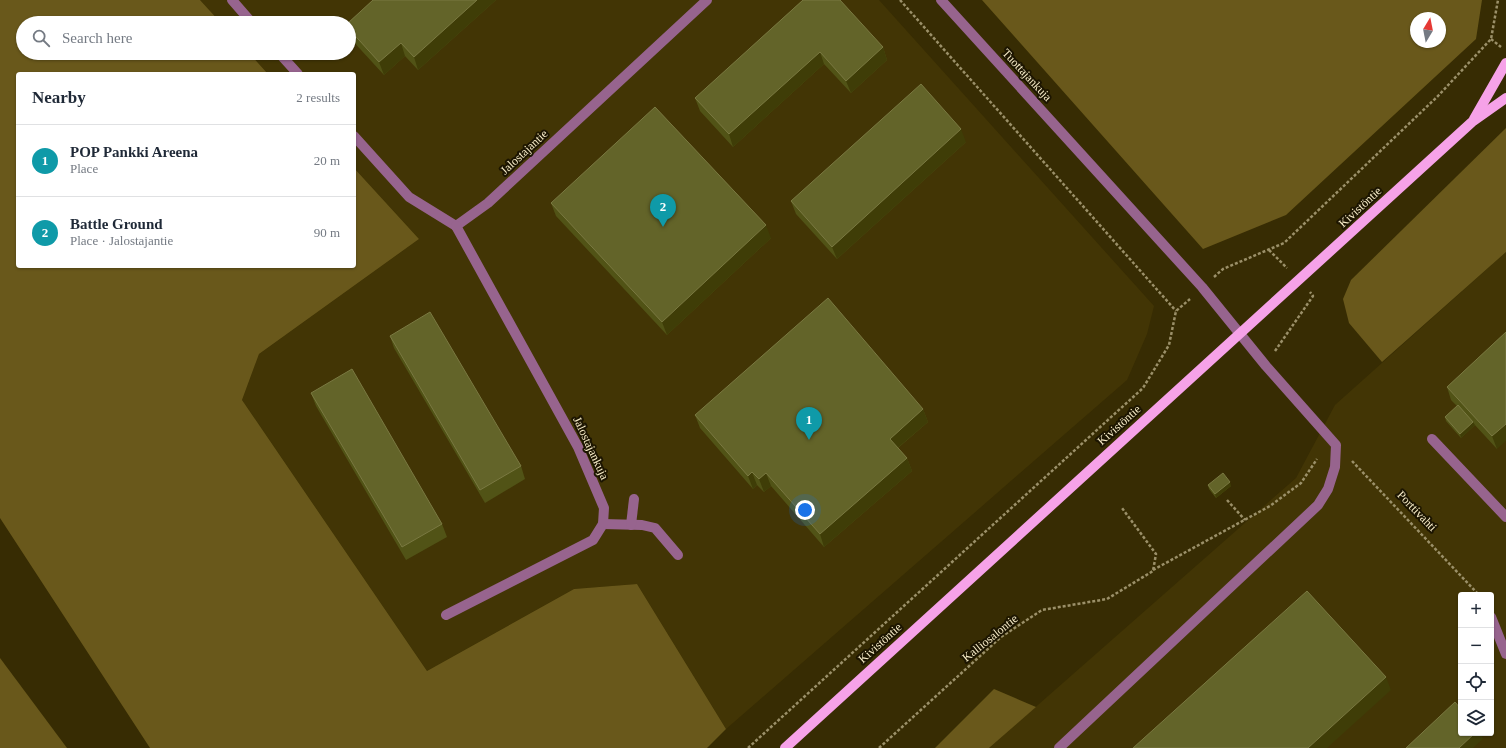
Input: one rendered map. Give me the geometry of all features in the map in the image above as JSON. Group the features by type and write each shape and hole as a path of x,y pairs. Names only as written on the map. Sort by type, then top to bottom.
{"main road":[{"name":"Kivistöntie","path":"1472,122 1506,63"},
{"name":"Kivistöntie","path":"785,748 1472,122 1506,98"}],"street":[{"path":"232,0 246,16"},
{"name":"Jalostajantie","path":"456,226 488,203 707,0"},
{"name":"Tuottajankuja","path":"941,0 1095,167 1202,287 1239,334 1336,445"},
{"path":"285,60 296,72"},
{"path":"356,138 409,197 456,226"},
{"name":"Jalostajankuja","path":"456,226 578,447 604,508 603,524"},
{"path":"1432,438 1506,517"},
{"path":"1059,748 1318,505 1328,489 1335,467 1336,445"},
{"path":"631,525 634,499"},
{"path":"446,615 593,540 603,524 642,525 655,528 678,555"},
{"path":"1494,624 1506,654"}],"path":[{"path":"900,0 1176,311"},
{"path":"748,748 1143,388 1169,345 1176,311 1223,269 1284,243 1438,96 1491,39 1498,0"},
{"path":"1491,39 1506,51"},
{"name":"Kalliosalontie","path":"879,748 1002,637 1042,610 1107,599 1153,571 1270,506 1301,483 1317,459 1328,435"},
{"name":"Porttivahti","path":"1336,445 1476,592"},
{"path":"1227,500 1245,520"},
{"path":"1122,508 1156,554 1153,571"}],"shaded area":[{"path":"0,0 200,0 215,16 16,16 16,60 255,60 266,72 16,72 16,268 356,268 356,170 419,239 259,354 242,400 427,671 574,589 637,584 726,729 707,748 150,748 0,518"},
{"path":"200,0 879,0 1154,306 1147,334 1127,380 726,729 637,584 574,589 427,671 242,400 259,354 419,239 356,170 356,72 266,72 255,60 356,60 356,16 215,16"},
{"path":"982,0 1482,0 1476,39 1286,215 1203,249"},
{"path":"1506,128 1506,252 1382,362 1349,323 1343,299 1351,280"},
{"path":"1506,252 1506,748 989,748 1296,478 1335,405"},
{"path":"0,658 67,748 0,748"},
{"path":"994,689 1036,707 989,748 935,748"}],"building":[{"path":"373,0 477,0 414,57 401,43 379,62 356,37 356,16"},
{"path":"803,0 840,0 883,47 846,81 820,52 729,134 695,98"},
{"path":"921,84 961,129 832,247 791,201"},
{"path":"655,107 766,225 662,322 551,203"},
{"path":"828,298 923,409 890,439 907,458 820,534 766,473 759,479 752,472 748,476 695,415"},
{"path":"430,312 521,466 480,490 390,336"},
{"path":"1506,332 1506,424 1492,436 1447,387"},
{"path":"352,369 442,524 402,547 311,393"},
{"path":"1458,405 1473,422 1460,434 1445,417"},
{"path":"1223,473 1230,482 1215,494 1208,485"},
{"path":"1307,591 1386,677 1308,748 1133,748"},
{"path":"1455,702 1458,706 1458,736 1472,736 1459,748 1406,748"}],"place":[{"name":"Battle Ground","path":"663,227"},
{"name":"POP Pankki Areena","path":"809,440"}]}
